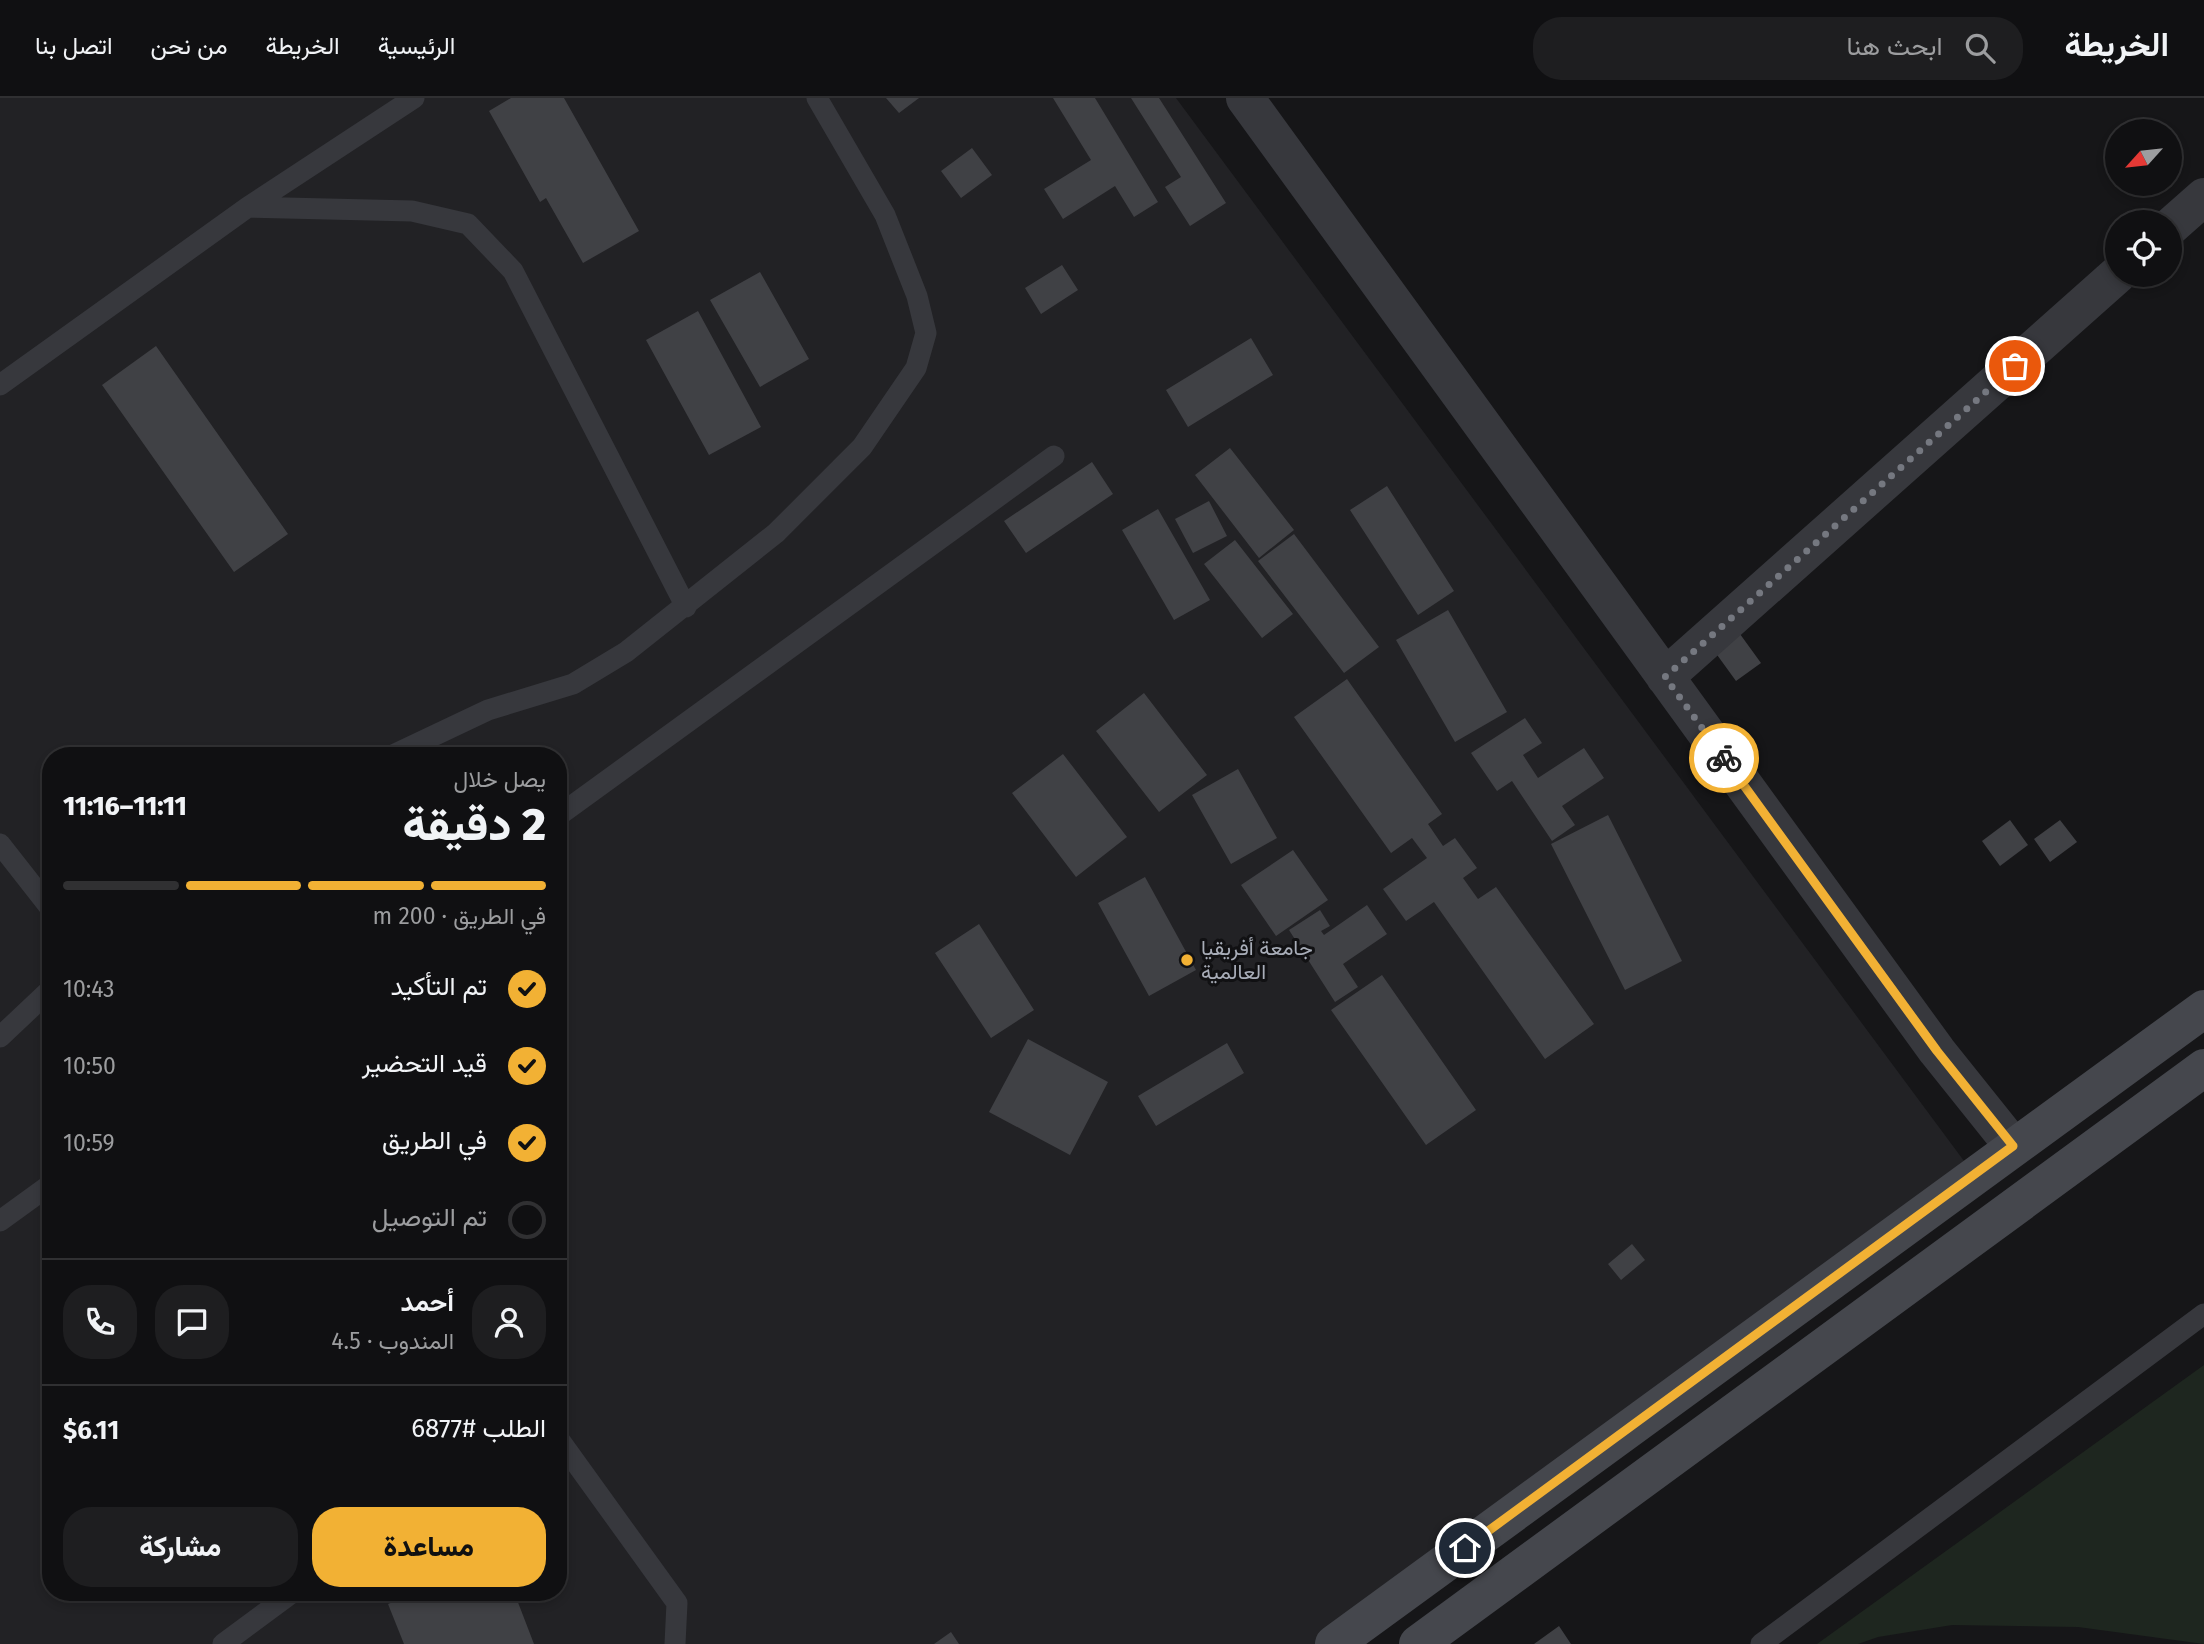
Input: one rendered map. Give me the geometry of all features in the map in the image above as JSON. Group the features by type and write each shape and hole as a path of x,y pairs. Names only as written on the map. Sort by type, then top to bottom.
{"street":[{"path":"1245,98 1937,1051 2013,1146"},
{"path":"2182,217 2204,197"},
{"path":"1665,677 2105,286"},
{"path":"1335,1644 2204,1009"},
{"path":"1418,1644 2204,1068"}],"lane":[{"path":"0,385 248,207 414,98"},
{"path":"410,747 488,710 573,684 594,674 686,607 776,533 862,447 916,368 926,333 917,296 885,215 817,98"},
{"path":"248,207 412,211 468,225 513,271 686,607"},
{"path":"567,809 1054,456"},
{"path":"0,844 42,898"},
{"path":"0,1037 42,997"},
{"path":"0,1221 42,1191"},
{"path":"1761,1644 2204,1314"},
{"path":"567,1450 677,1603 675,1644"},
{"path":"223,1644 281,1601"}],"shaded area":[{"name":"جامعة أفريقيا العالمية","path":"0,98 1176,98 1967,1165 1324,1644 0,1644"},
{"path":"2204,1365 2204,1644 2078,1627 1952,1625 1878,1637 1858,1644 1817,1644"}],"building":[{"path":"511,98 564,98 639,231 583,263 546,198 540,202 489,111"},
{"path":"886,98 919,98 899,113"},
{"path":"1053,98 1095,98 1158,202 1134,217 1115,186 1063,219 1044,189 1091,160"},
{"path":"1131,98 1159,98 1226,203 1190,226 1165,187 1181,177"},
{"path":"972,148 992,175 961,198 941,171"},
{"path":"1062,265 1078,290 1041,314 1025,288"},
{"path":"760,272 809,359 760,387 710,300"},
{"path":"698,311 761,427 709,455 646,340"},
{"path":"1251,338 1273,375 1188,427 1166,390"},
{"path":"156,346 288,534 234,572 102,385"},
{"path":"1230,448 1294,530 1259,558 1195,475"},
{"path":"1092,462 1113,494 1026,553 1004,521"},
{"path":"1387,486 1454,591 1418,615 1350,510"},
{"path":"1209,501 1227,536 1193,553 1175,519"},
{"path":"1158,509 1210,600 1174,620 1122,530"},
{"path":"1294,534 1379,647 1344,673 1258,561"},
{"path":"1235,540 1293,614 1262,638 1204,564"},
{"path":"1448,610 1507,712 1455,742 1396,640"},
{"path":"1732,623 1761,663 1736,681 1707,641"},
{"path":"1347,679 1442,814 1428,824 1443,846 1455,838 1477,868 1463,878 1478,899 1496,887 1594,1024 1545,1059 1434,902 1406,921 1383,889 1427,858 1412,838 1391,853 1294,717"},
{"path":"1144,693 1207,775 1159,812 1096,731"},
{"path":"1525,718 1542,743 1523,755 1538,778 1584,748 1604,778 1562,806 1575,825 1552,841 1512,781 1497,791 1471,753"},
{"path":"1063,754 1127,837 1076,877 1012,793"},
{"path":"1238,769 1277,838 1231,864 1192,795"},
{"path":"1608,815 1682,961 1625,990 1551,844"},
{"path":"2010,820 2028,845 2000,866 1982,841"},
{"path":"2060,820 2077,842 2050,862 2034,839"},
{"path":"1293,850 1328,900 1276,936 1241,885"},
{"path":"1145,877 1196,970 1149,996 1098,903"},
{"path":"1367,905 1387,934 1343,964 1358,987 1335,1002 1289,930 1320,910 1330,926 1321,931 1324,935"},
{"path":"979,924 1034,1010 991,1038 935,953"},
{"path":"1382,975 1476,1110 1426,1145 1331,1010"},
{"path":"1028,1039 1108,1082 1070,1155 989,1112"},
{"path":"1227,1043 1244,1073 1156,1126 1138,1096"},
{"path":"1632,1244 1645,1260 1621,1280 1608,1264"},
{"path":"395,1601 517,1601 534,1644 404,1644 388,1604"},
{"path":"1559,1626 1571,1644 1534,1644"},
{"path":"951,1632 959,1644 934,1644"}],"way so far":[{"path":"1724,758 1665,677 2015,366"}],"place":[{"name":"جامعة أفريقيا العالمية","path":"1187,960"}],"route":[{"path":"1465,1548 2013,1146 1937,1051 1724,758"}]}
